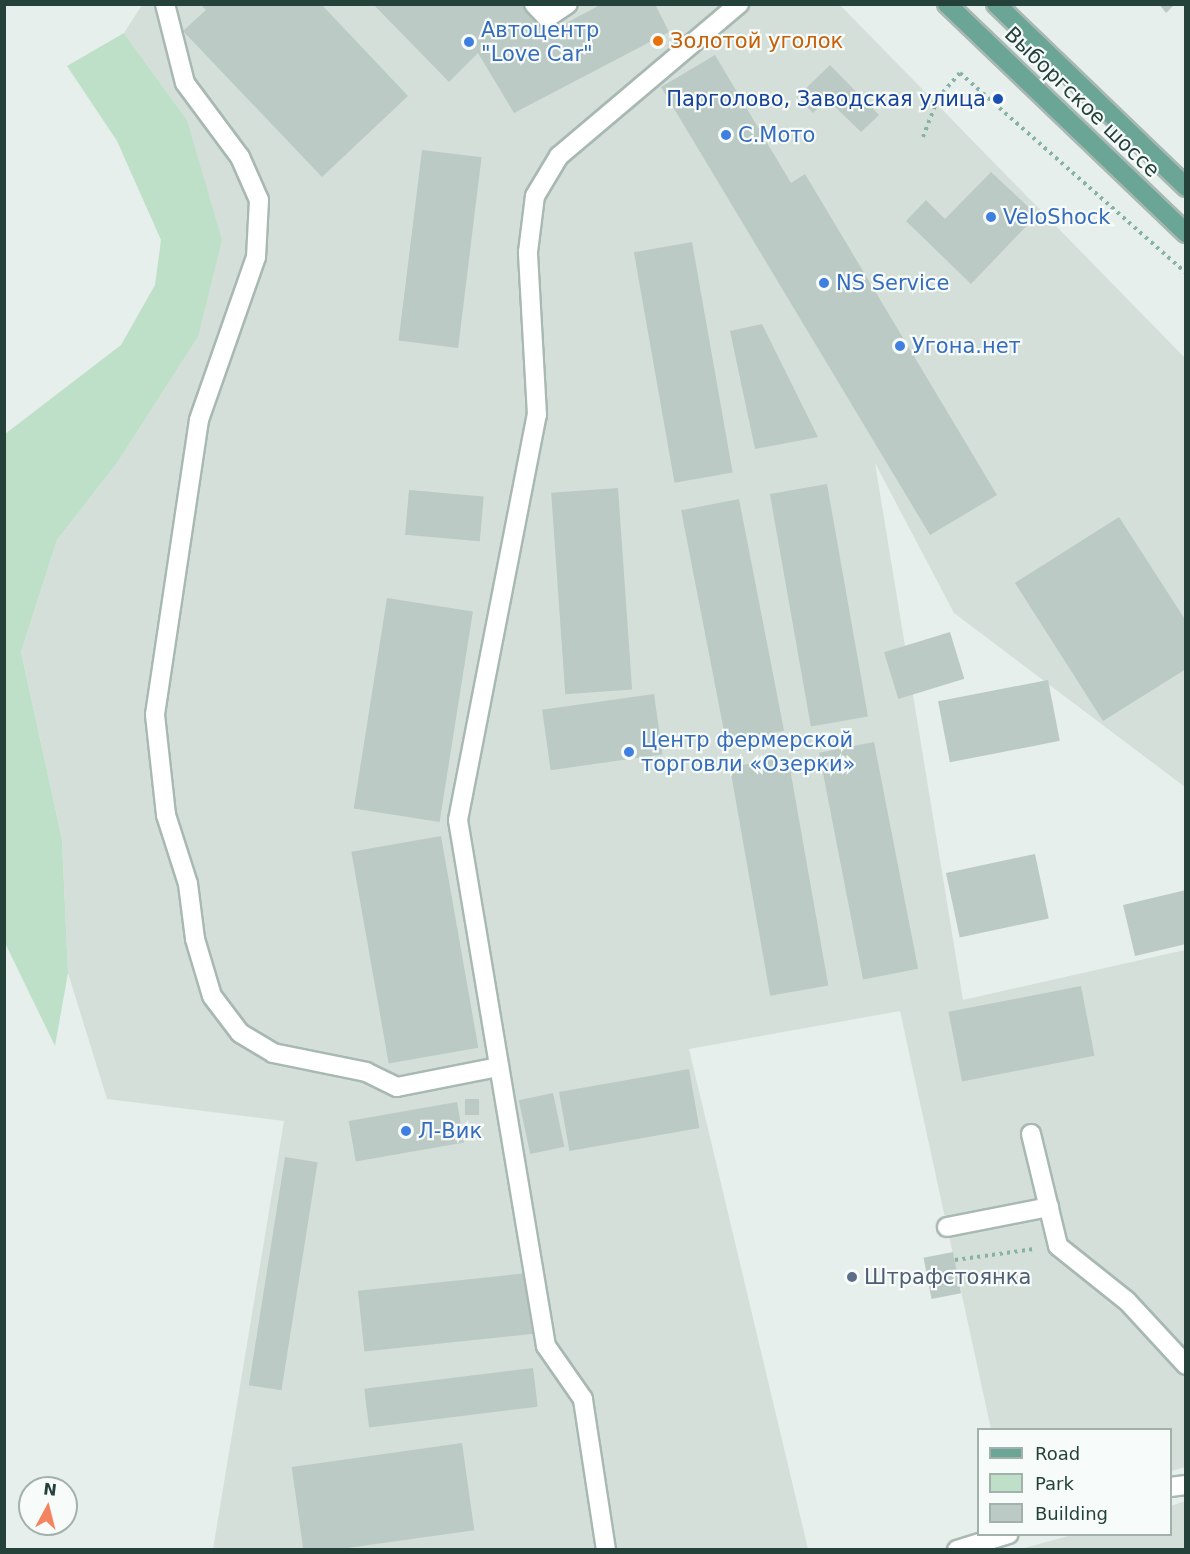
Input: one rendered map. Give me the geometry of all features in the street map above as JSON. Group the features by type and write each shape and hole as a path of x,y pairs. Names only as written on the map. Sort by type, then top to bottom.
{"main road":[{"name":"Выборгское шоссе","path":"947,4 1185,233"},
{"name":"Выборгское шоссе","path":"996,4 1185,187"}],"lane":[{"path":"165,4 185,83 240,157 259,200 256,257 199,420 155,715 166,815 188,884 195,939 212,996 240,1033 273,1053 366,1072 397,1087 498,1067"},
{"path":"534,4 547,18 567,4"},
{"path":"606,1550 582,1399 546,1346 458,820 537,414 528,252 535,196 559,156 739,4"},
{"path":"1031,1134 1058,1246 1127,1301 1185,1365"},
{"path":"947,1227 1049,1208"},
{"path":"957,1550 1002,1536"}],"path":[{"path":"923,137 938,98 960,73 1185,273"},
{"path":"955,1260 1058,1246"}],"shaded area":[{"path":"142,5 840,5 1185,358 1185,787 954,613 875,463 963,1000 1185,950 1185,1467 1172,1471 1172,1428 991,1428 900,1011 689,1049 808,1549 213,1549 284,1121 107,1099 68,973 62,839 21,652 57,540 117,463 198,337 187,120 124,33"},
{"path":"1185,1501 1185,1549 1021,1549 1068,1536 1172,1536 1172,1506"}],"green space":[{"path":"124,33 187,120 222,240 198,337 117,463 57,540 21,652 62,839 68,973 55,1046 5,943 5,434 121,345 155,285 161,240 117,141 67,66"}],"building":[{"path":"200,4 321,4 408,96 322,177 183,31 206,10"},
{"path":"373,4 525,4 551,31 602,4 655,4 669,32 514,113 478,53 449,82"},
{"path":"1159,4 1175,4 1166,13"},
{"path":"715,55 791,183 805,174 997,495 930,535 661,87"},
{"path":"830,65 879,115 861,132 827,99 813,113 797,97"},
{"path":"422,150 482,157 458,348 399,341"},
{"name":"VeloShock","path":"991,172 1037,215 971,284 906,221 926,200 945,219"},
{"path":"692,242 733,472 675,483 634,252"},
{"path":"762,324 818,437 755,449 730,331"},
{"path":"827,484 868,716 811,726 770,494"},
{"path":"618,488 632,690 565,694 551,493"},
{"path":"409,490 484,497 480,541 405,535"},
{"path":"739,499 784,731 726,742 681,510"},
{"path":"1119,517 1186,621 1186,669 1103,721 1015,583"},
{"path":"387,598 473,612 440,822 354,808"},
{"path":"950,632 964,679 898,699 884,652"},
{"path":"1048,680 1060,741 950,762 938,701"},
{"path":"654,694 662,754 551,770 542,710"},
{"path":"874,742 918,969 863,979 819,753"},
{"path":"788,757 828,985 770,996 730,767"},
{"path":"441,836 478,1048 389,1064 351,852"},
{"path":"1035,854 1049,919 960,937 946,873"},
{"path":"1186,890 1186,944 1135,956 1123,905"},
{"path":"1081,986 1095,1056 962,1081 948,1012"},
{"path":"689,1069 699,1128 569,1151 559,1092"},
{"path":"553,1093 564,1147 530,1154 519,1100"},
{"path":"465,1099 479,1099 479,1115 465,1115"},
{"name":"Л-Вик","path":"457,1102 464,1142 356,1161 349,1121"},
{"path":"285,1157 318,1162 281,1390 249,1385"},
{"path":"953,1252 961,1293 932,1299 924,1258"},
{"path":"528,1273 534,1334 364,1352 358,1291"},
{"path":"533,1368 538,1407 369,1427 364,1389"},
{"path":"462,1443 474,1530 333,1550 303,1550 292,1467"}],"place":[{"name":"Золотой уголок","path":"658,41"},
{"name":"Автоцентр \"Love Car\"","path":"469,42"},
{"name":"Парголово, Заводская улица","path":"998,99"},
{"name":"С.Мото","path":"726,135"},
{"name":"VeloShock","path":"991,217"},
{"name":"NS Service","path":"824,283"},
{"name":"Угона.нет","path":"900,346"},
{"name":"Центр фермерской торговли «Озерки»","path":"629,752"},
{"name":"Л-Вик","path":"406,1131"},
{"name":"Штрафстоянка","path":"852,1277"}]}
